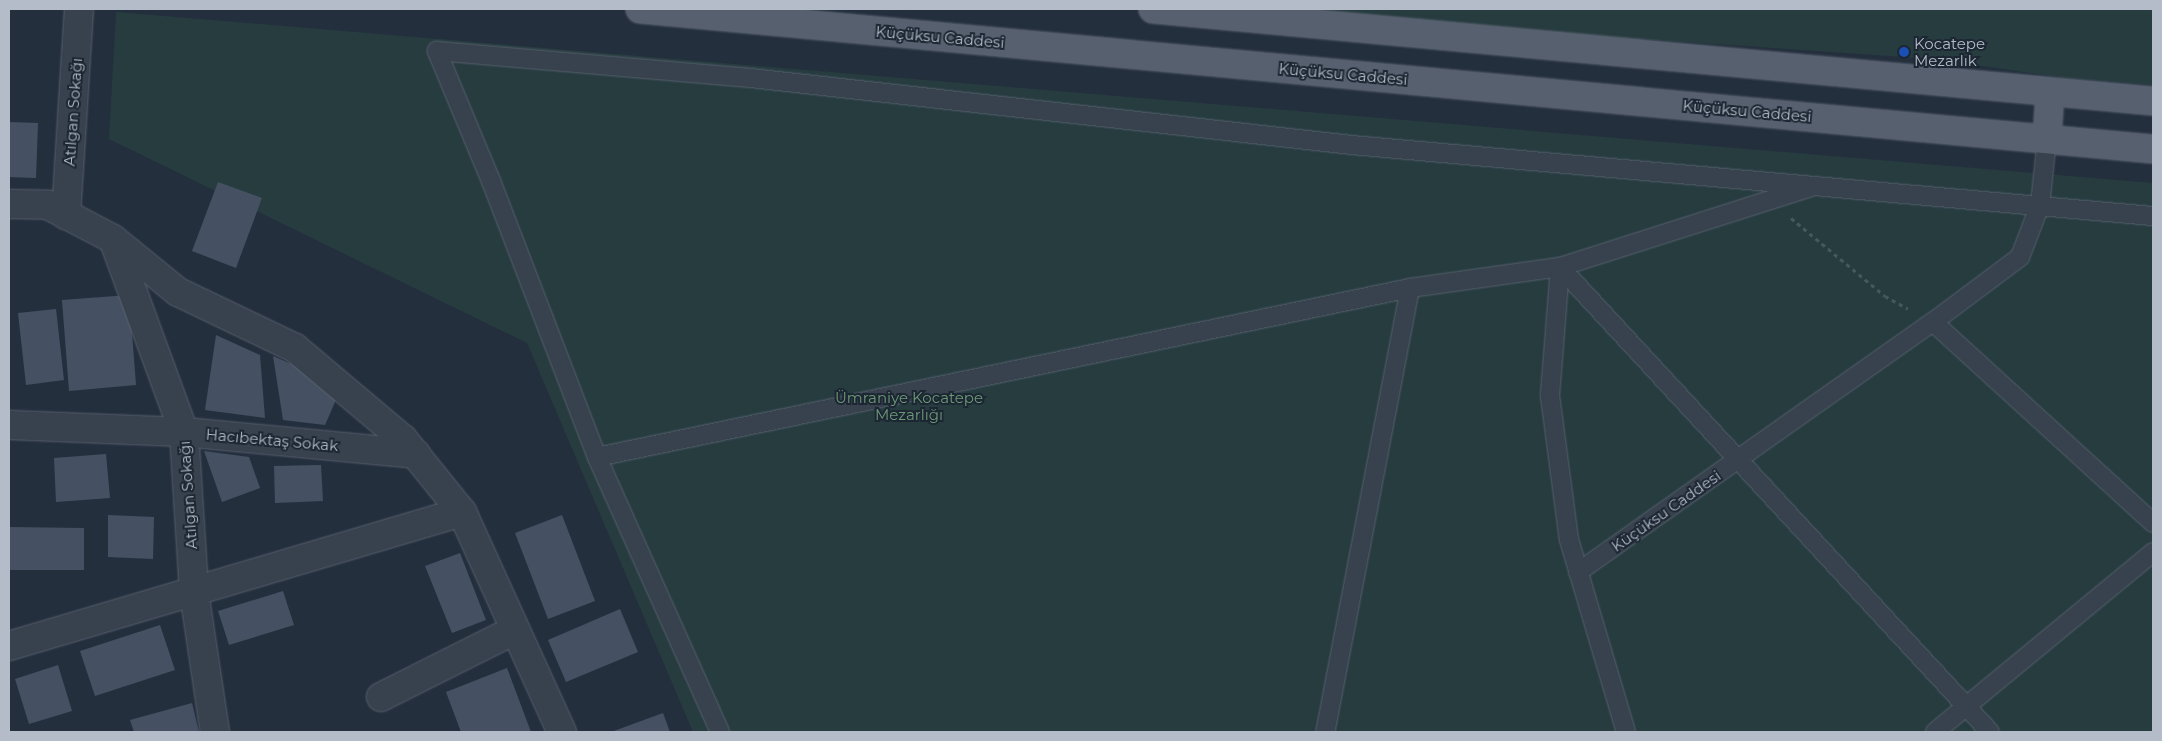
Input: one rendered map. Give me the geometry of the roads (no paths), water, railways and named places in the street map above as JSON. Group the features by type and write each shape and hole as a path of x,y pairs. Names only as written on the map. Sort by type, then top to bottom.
{"main road":[{"name":"Küçüksu Caddesi","path":"640,9 2153,149"},
{"path":"1153,9 2153,101"},
{"path":"2047,139 2050,92"}],"street":[{"name":"Atılgan Sokağı","path":"66,215 79,9"},
{"path":"9,204 48,205 113,239 178,292 295,348 342,386 416,454 462,512 562,732"},
{"name":"Atılgan Sokağı","path":"113,239 184,432 194,592 215,732"},
{"name":"Hacıbektaş Sokak","path":"9,424 184,432 416,454"},
{"path":"9,646 462,512"},
{"path":"382,696 515,630"}],"lane":[{"path":"720,732 597,457 492,180 437,51 760,79 1352,145 1819,184 2153,216"},
{"name":"Küçüksu Caddesi","path":"1578,572 1933,322 2020,257 2040,205 2047,139"},
{"path":"597,457 1410,288 1560,267 1819,184"},
{"path":"1560,267 1990,732"},
{"path":"1560,267 1550,395 1569,540 1626,732"},
{"path":"1325,732 1410,288"},
{"path":"1933,322 2153,523"},
{"path":"1935,732 2153,552"}],"place":[{"name":"Kocatepe Mezarlık","path":"1904,52"}],"park label":[{"name":"Ümraniye Kocatepe Mezarlığı","path":"909,406"}]}
